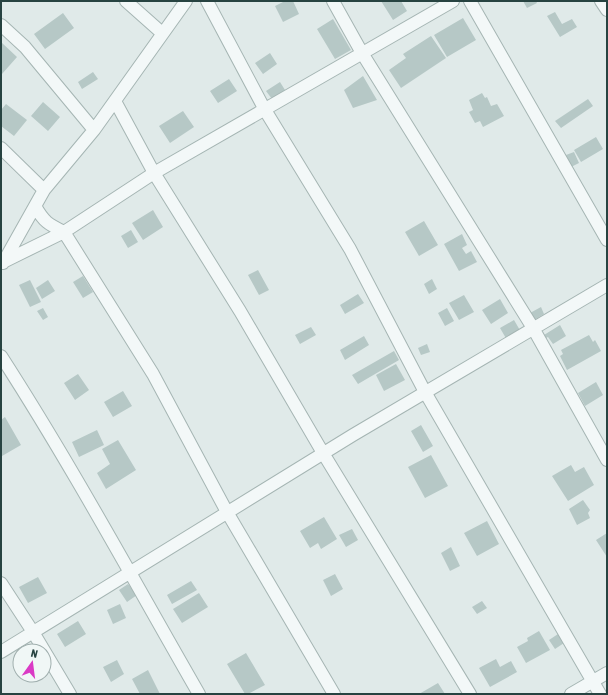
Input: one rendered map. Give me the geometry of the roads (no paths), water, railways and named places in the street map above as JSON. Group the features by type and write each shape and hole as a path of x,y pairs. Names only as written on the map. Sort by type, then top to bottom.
{"street":[{"path":"126,1 162,34"},
{"path":"2,263 44,190 94,130 186,1"},
{"path":"207,1 265,110 350,249 425,392 600,694"},
{"path":"333,1 362,53 533,328 607,460"},
{"path":"2,263 64,232 154,173 453,1"},
{"path":"470,1 607,240"},
{"path":"602,1 607,10"},
{"path":"1,25 25,46 94,130"},
{"path":"115,101 154,173 240,311 323,453 470,694"},
{"path":"1,148 44,190"},
{"path":"35,206 41,218 64,232 152,374 227,512 334,694"},
{"path":"1,652 323,453 607,285"},
{"path":"1,356 80,484 199,694"},
{"path":"1,583 33,632 70,694"},
{"path":"571,694 607,673"}]}
